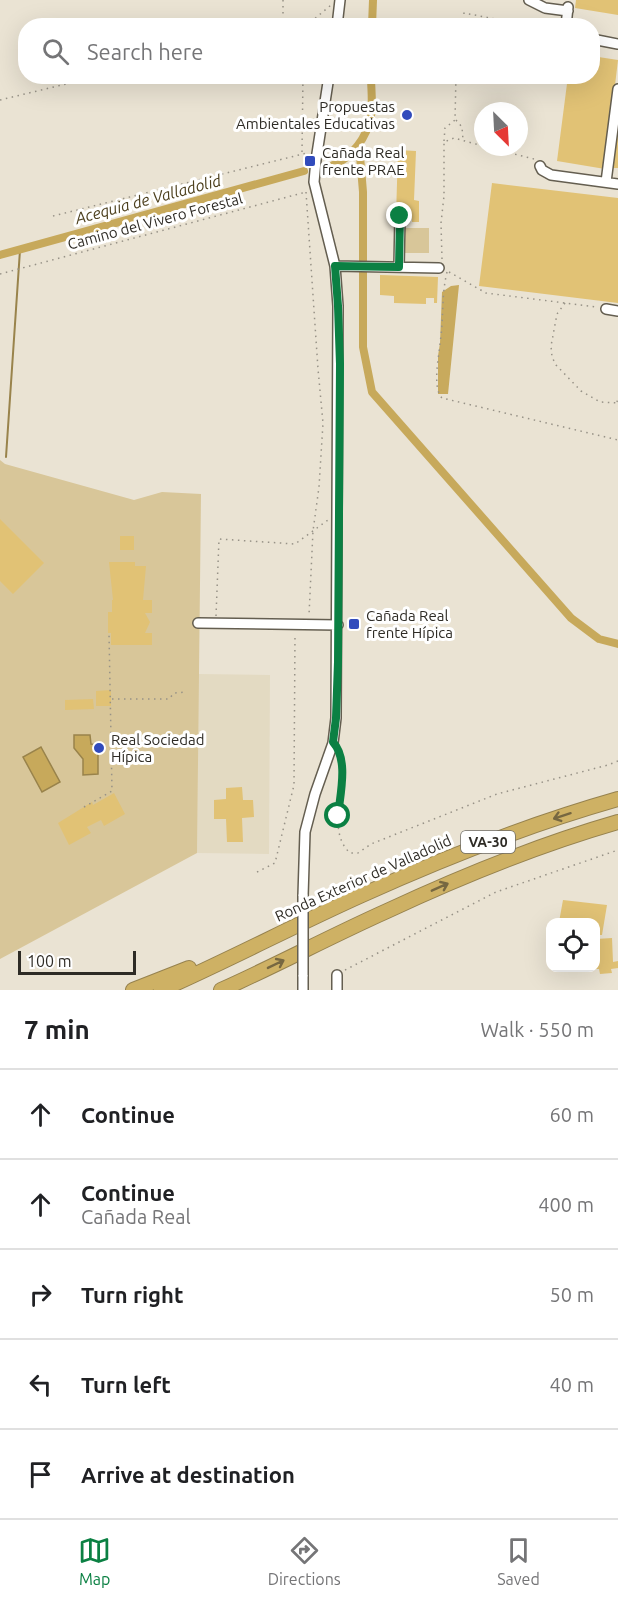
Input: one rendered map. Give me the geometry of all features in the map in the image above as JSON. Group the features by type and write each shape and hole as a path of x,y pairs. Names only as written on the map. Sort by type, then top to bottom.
{"highway":[{"name":"Ronda Exterior de Valladolid","path":"160,990 362,895 460,853 525,828 618,799"},
{"name":"VA-30","path":"222,990 387,910 472,872 533,849 618,822"},
{"path":"133,990 187,968 250,947"}],"street":[{"path":"337,18 338,0"},
{"path":"529,0 545,8 568,9 567,18"},
{"path":"600,41 618,44"},
{"path":"303,990 305,832 333,742 336,718 340,364 338,306 335,266 311,191 328,84"},
{"path":"606,182 618,89"},
{"path":"540,166 542,170 551,175 618,184"},
{"path":"399,267 400,216"},
{"path":"335,266 441,265"},
{"path":"606,309 618,311"},
{"path":"198,623 338,625"},
{"path":"337,975 337,990"}],"path":[{"path":"283,0 283,18"},
{"path":"316,18 338,0"},
{"path":"463,18 464,13 490,18"},
{"path":"0,100 66,84"},
{"path":"302,153 303,84"},
{"path":"456,84 455,120 462,128 463,140"},
{"path":"441,265 445,128 455,120"},
{"path":"444,142 454,138 474,144"},
{"path":"53,216 302,153 316,157"},
{"path":"522,156 537,161 540,166"},
{"path":"308,624 313,531 319,488 323,423 318,369 311,191"},
{"name":"Camino del Vivero Forestal","path":"0,274 311,191"},
{"path":"606,309 486,293 447,272 442,292 438,394 444,400 618,440"},
{"path":"565,303 557,314 551,346 552,357 556,365 581,391 600,402 617,403 618,397"},
{"path":"215,623 219,539 295,544 338,513"},
{"path":"257,872 275,863 294,785 296,624"},
{"path":"84,807 112,791 109,633"},
{"path":"111,699 169,699 174,693 186,692"},
{"path":"333,742 340,753 342,770 339,831 343,846 350,853 358,853 371,844 497,794 618,761"},
{"path":"337,975 496,892 618,850"}],"shaded area":[{"path":"405,228 429,228 429,253 404,253"},
{"path":"459,285 448,394 438,394 442,292 451,286"},
{"name":"Real Sociedad Hípica","path":"0,460 5,464 134,500 162,492 201,494 197,853 0,959"},
{"path":"198,674 270,675 269,854 197,853"},
{"path":"74,735 90,735 91,744 98,745 98,774 83,775 83,759 74,748"},
{"path":"41,747 60,782 42,792 23,757"}],"building":[{"path":"576,0 618,0 618,15 575,8"},
{"path":"600,57 618,60 605,169 557,161 567,84 600,84"},
{"path":"616,128 618,128 618,168 612,168"},
{"path":"398,150 416,151 414,200 419,201 419,222 412,222 412,216 396,216"},
{"path":"492,183 618,198 618,303 479,286"},
{"path":"380,275 438,277 437,303 434,303 434,298 426,298 426,304 394,303 394,296 380,295"},
{"path":"0,519 44,563 13,594 0,581"},
{"path":"120,536 134,536 134,550 120,550"},
{"path":"109,562 135,562 135,566 146,566 143,600 152,600 152,613 145,613 150,622 145,633 152,633 152,645 111,645 111,633 108,633 108,612 112,612 113,600"},
{"path":"111,690 111,706 96,706 96,691"},
{"path":"93,699 94,709 65,710 65,700"},
{"path":"242,787 243,800 253,800 254,817 242,818 243,842 227,842 226,819 214,819 214,800 226,799 226,788"},
{"path":"114,793 125,814 104,826 101,820 87,827 91,833 69,845 58,823 92,802 93,805"},
{"path":"563,900 607,905 602,935 600,935 600,918 560,918"},
{"path":"612,938 613,962 618,961 618,968 611,969 612,973 600,974 600,939"}],"waterway":[{"name":"Acequia de Valladolid","path":"372,18 373,0"},
{"name":"Acequia de Valladolid","path":"324,168 332,166 352,152 366,131 371,113 371,84"},
{"path":"359,144 363,192 363,347 372,392 571,618 599,639 618,644"},
{"name":"Acequia de Valladolid","path":"0,255 304,171"},
{"path":"6,457 20,250"}],"place":[{"name":"Propuestas Ambientales Educativas","path":"407,115"},
{"name":"Cañada Real frente PRAE","path":"310,161"},
{"name":"Cañada Real frente Hípica","path":"354,624"},
{"name":"Real Sociedad Hípica","path":"99,748"}],"route":[{"path":"338,816 342,770 340,753 333,742 338,662 340,364 335,266 399,267 400,216"}]}
